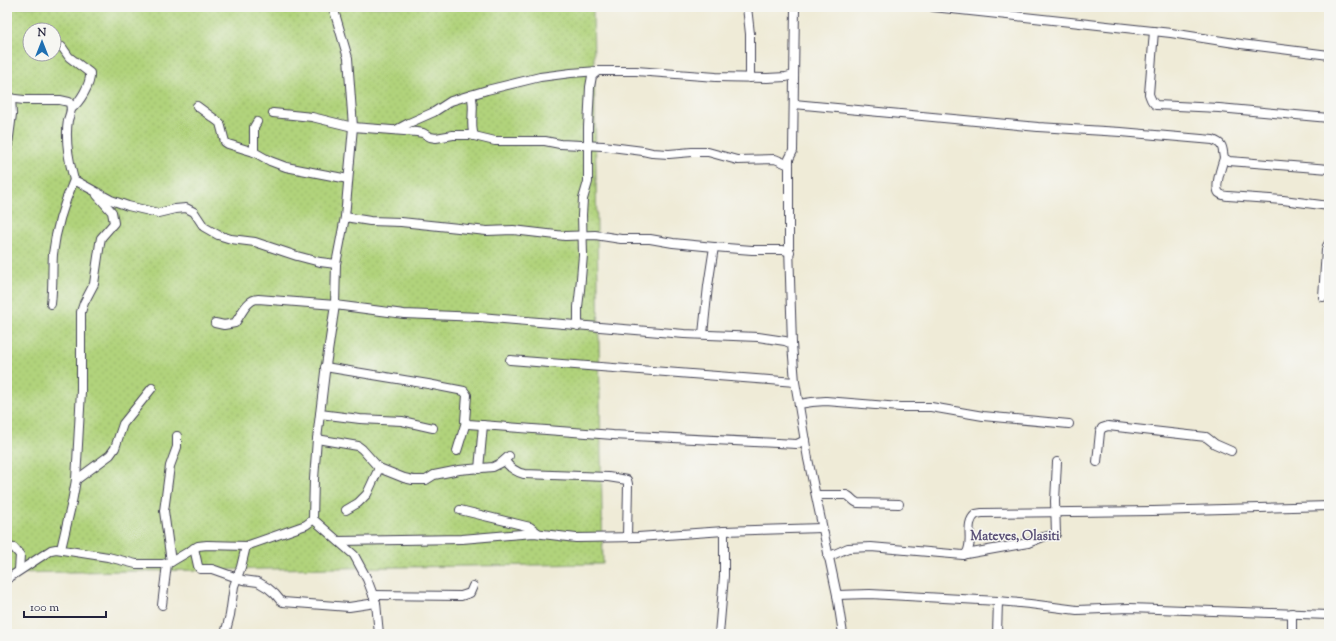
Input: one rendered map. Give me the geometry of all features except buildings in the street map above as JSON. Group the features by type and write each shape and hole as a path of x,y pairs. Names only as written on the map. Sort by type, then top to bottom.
{"street":[{"path":"7,578 51,550 61,549 108,557 136,564 156,565 169,563 194,548 207,545 246,546 308,524 313,518 317,439 325,367 335,305 336,264 345,217 353,127 348,58 333,7"},
{"path":"746,7 750,34 750,78"},
{"path":"795,7 793,151 789,159 792,344 805,440 837,595 843,634"},
{"path":"933,7 1154,31 1329,55"},
{"path":"1154,31 1150,94 1153,103 1156,105 1219,108 1329,118"},
{"path":"62,47 69,57 90,73 89,80 80,100 71,108"},
{"path":"396,130 434,112 451,101 540,77 598,71 636,71 716,78 778,78 794,75"},
{"path":"578,326 582,261 582,206 588,182 590,80 593,74 598,71"},
{"path":"471,95 473,102 472,129 474,136"},
{"path":"7,152 12,114 9,98 69,102 71,108 66,134 66,143 74,180 61,215 53,254 51,304"},
{"path":"794,104 1038,127 1213,140 1222,145 1224,158 1218,181 1218,192 1220,194 1329,206"},
{"path":"197,106 220,123 226,143 254,152 270,161 286,167 348,179"},
{"path":"274,113 312,117 353,127 417,132 436,138 453,135 474,136 495,141 545,141 555,144 603,146 669,154 708,152 737,160 774,159 789,166"},
{"path":"254,152 254,128 257,122"},
{"path":"1224,158 1229,161 1329,168"},
{"path":"74,180 124,205 156,213 186,208 194,212 204,227 218,235 232,239 255,242 302,258 336,264"},
{"path":"61,549 76,480 81,391 81,312 84,302 94,284 100,243 114,223 114,216 110,208 92,190"},
{"path":"345,217 370,221 401,222 487,231 513,230 565,236 595,235 631,240 650,239 714,247 752,250 783,250 790,252"},
{"path":"1323,298 1326,250 1329,243"},
{"path":"703,334 714,247"},
{"path":"215,323 224,325 235,323 249,303 255,299 335,305 404,314 480,317 684,334 758,337 780,340 792,344"},
{"path":"510,360 796,382"},
{"path":"325,367 464,391 467,395 466,422 457,451"},
{"path":"76,480 110,455 115,448 123,424 152,388"},
{"path":"799,404 826,401 900,407 931,407 983,416 1069,424"},
{"path":"320,414 360,419 402,421 433,428"},
{"path":"466,422 483,425 602,434 729,441 797,444 805,440"},
{"path":"478,469 483,425"},
{"path":"1097,462 1100,432 1102,428 1108,426 1206,436 1215,444 1231,452"},
{"path":"162,605 169,563 164,511 170,466 177,447 177,436"},
{"path":"317,439 358,446 379,468 410,480 423,480 437,474 459,470 493,467 507,458 510,468 524,474 608,477 627,480 628,517 626,537"},
{"path":"828,557 848,548 904,549 966,554 1028,543 1043,537 1054,535 1056,531 1057,462"},
{"path":"346,510 358,503 367,494 379,468"},
{"path":"817,495 846,495 858,504 899,504"},
{"path":"966,554 970,547 970,521 976,514 1002,512 1154,511 1329,506"},
{"path":"460,510 530,527 539,533"},
{"path":"313,518 354,555 376,603 379,634"},
{"path":"339,541 462,539 539,533 557,537 576,538 626,537 724,531 822,528"},
{"path":"719,634 724,576 724,531"},
{"path":"225,634 230,615 234,586 241,567 246,546"},
{"path":"7,547 14,548 20,555 21,559 19,570"},
{"path":"194,548 199,568 212,569 243,580 262,584 284,602 349,607 376,603"},
{"path":"373,595 461,596 470,593 473,586"},
{"path":"837,595 870,594 998,601 1077,610 1129,608 1329,615"},
{"path":"998,601 998,634"},
{"path":"1292,613 1292,634"},
{"path":"7,633 11,634"}],"green space":[{"path":"7,7 593,7 603,564 7,573"}],"district":[{"name":"Mateves, Olasiti","path":"1015,537"}]}
